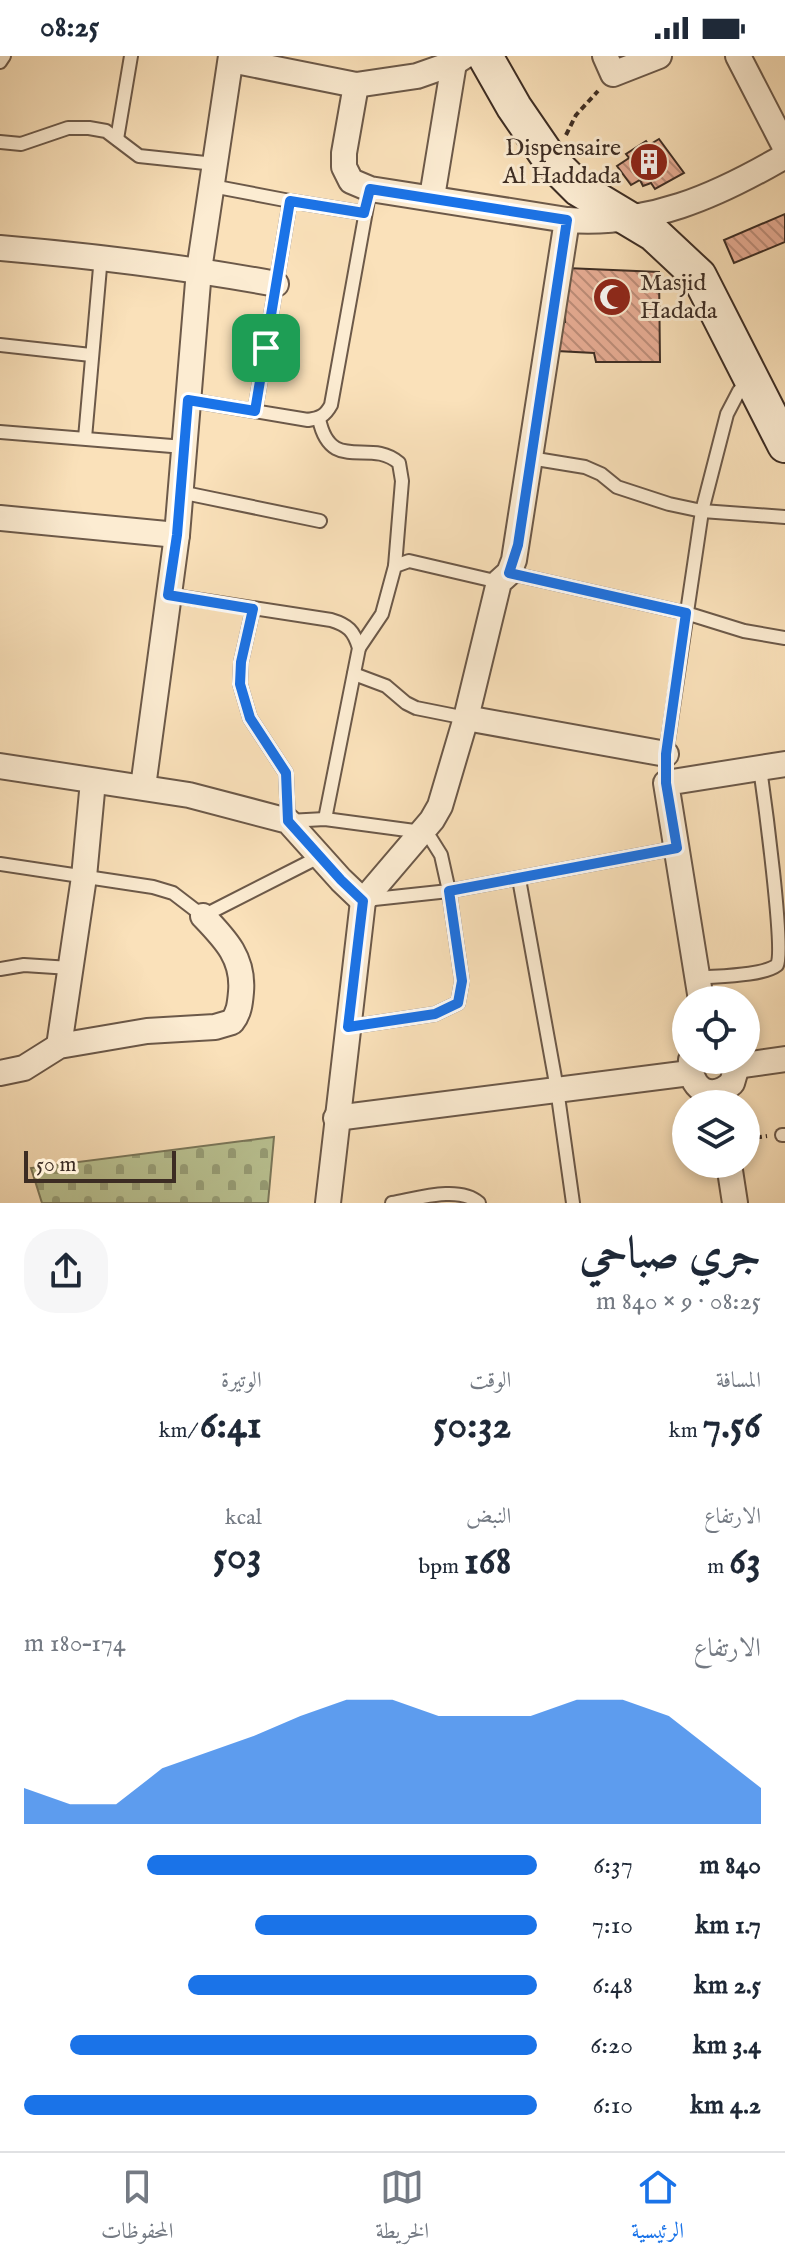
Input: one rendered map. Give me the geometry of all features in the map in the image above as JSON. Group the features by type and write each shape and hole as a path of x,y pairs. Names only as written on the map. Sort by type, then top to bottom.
{"street":[{"path":"609,65 659,56"},
{"path":"738,56 785,147"},
{"path":"143,787 177,535 199,270 231,58 356,85 417,76 468,58"},
{"path":"468,58 514,107 551,161 579,189 654,234 699,276 785,445"},
{"path":"432,197 468,58"},
{"path":"356,85 344,167 351,181 370,189 567,220 628,220 708,197 785,156"},
{"path":"328,1203 363,901 440,806 504,578 518,545 567,220"},
{"path":"0,248 101,256 276,284"},
{"path":"0,518 177,535"},
{"path":"466,718 666,754"},
{"path":"699,986 666,783 785,764"},
{"path":"0,766 143,787 236,806 288,821 363,901"},
{"path":"59,1046 84,877 93,781"},
{"path":"0,1073 24,1068 59,1046 147,1031 215,1027 232,1022 240,1005 242,987 237,958 227,941 203,916"},
{"path":"760,1061 785,1059"},
{"path":"336,1118 557,1089 672,1069"},
{"path":"731,1178 735,1203"}],"lane":[{"path":"0,62 4,56"},
{"path":"117,139 131,56"},
{"path":"0,142 21,144 68,128 106,131 139,156 213,175 290,201 364,213"},
{"path":"188,400 308,420 319,419 327,413 331,405 370,189"},
{"path":"255,411 290,201"},
{"path":"85,438 101,256"},
{"path":"0,345 91,355"},
{"path":"666,783 666,754 702,511 732,402 751,379"},
{"path":"319,419 324,439 334,448 388,456 399,463 402,481 395,566 382,614 359,648 325,819"},
{"path":"0,432 184,447"},
{"path":"530,458 585,467 601,474 617,487 702,511 785,517"},
{"path":"180,492 320,521"},
{"path":"395,566 409,561 504,578 686,613 718,625 785,638"},
{"path":"168,595 331,620 347,625 355,635 359,648"},
{"path":"253,609 241,662 240,684 250,718 286,773 288,821 325,819 422,832 436,845 441,855 462,981 458,1003 435,1014 348,1027"},
{"path":"354,674 386,686 416,708 466,718"},
{"path":"709,986 777,965 782,956 782,918 760,768"},
{"path":"363,901 449,891 677,848"},
{"path":"0,864 153,887 173,893 203,916 319,857"},
{"path":"519,879 557,1089 573,1203"},
{"path":"0,969 24,965 70,968"},
{"path":"392,1203 452,1195 467,1195 479,1203"}],"path":[{"path":"551,161 609,65"},
{"path":"760,1137 783,1135"}],"green space":[{"path":"274,1137 268,1203 42,1203 31,1168"}],"building":[{"name":"Dispensaire Al Haddada","path":"659,139 684,173 655,189 651,183 643,186 640,180 631,185 617,166 629,158 626,154 646,141 649,145"},
{"path":"785,214 785,242 734,263 724,240"},
{"name":"Masjid Hadada","path":"566,268 659,272 660,362 596,362 594,353 557,351 557,322 565,322"}],"place":[{"name":"Dispensaire Al Haddada","path":"649,162"},
{"name":"Masjid Hadada","path":"612,297"}],"route":[{"path":"370,189 567,220 518,545 509,573 686,613 666,754 666,783 677,848 449,891 461,992 458,1003 435,1014 348,1027 363,901 288,821 286,773 250,718 240,684 241,662 253,609 168,595 177,535 188,400 255,411 266,348 290,201 364,213 370,189"}]}
